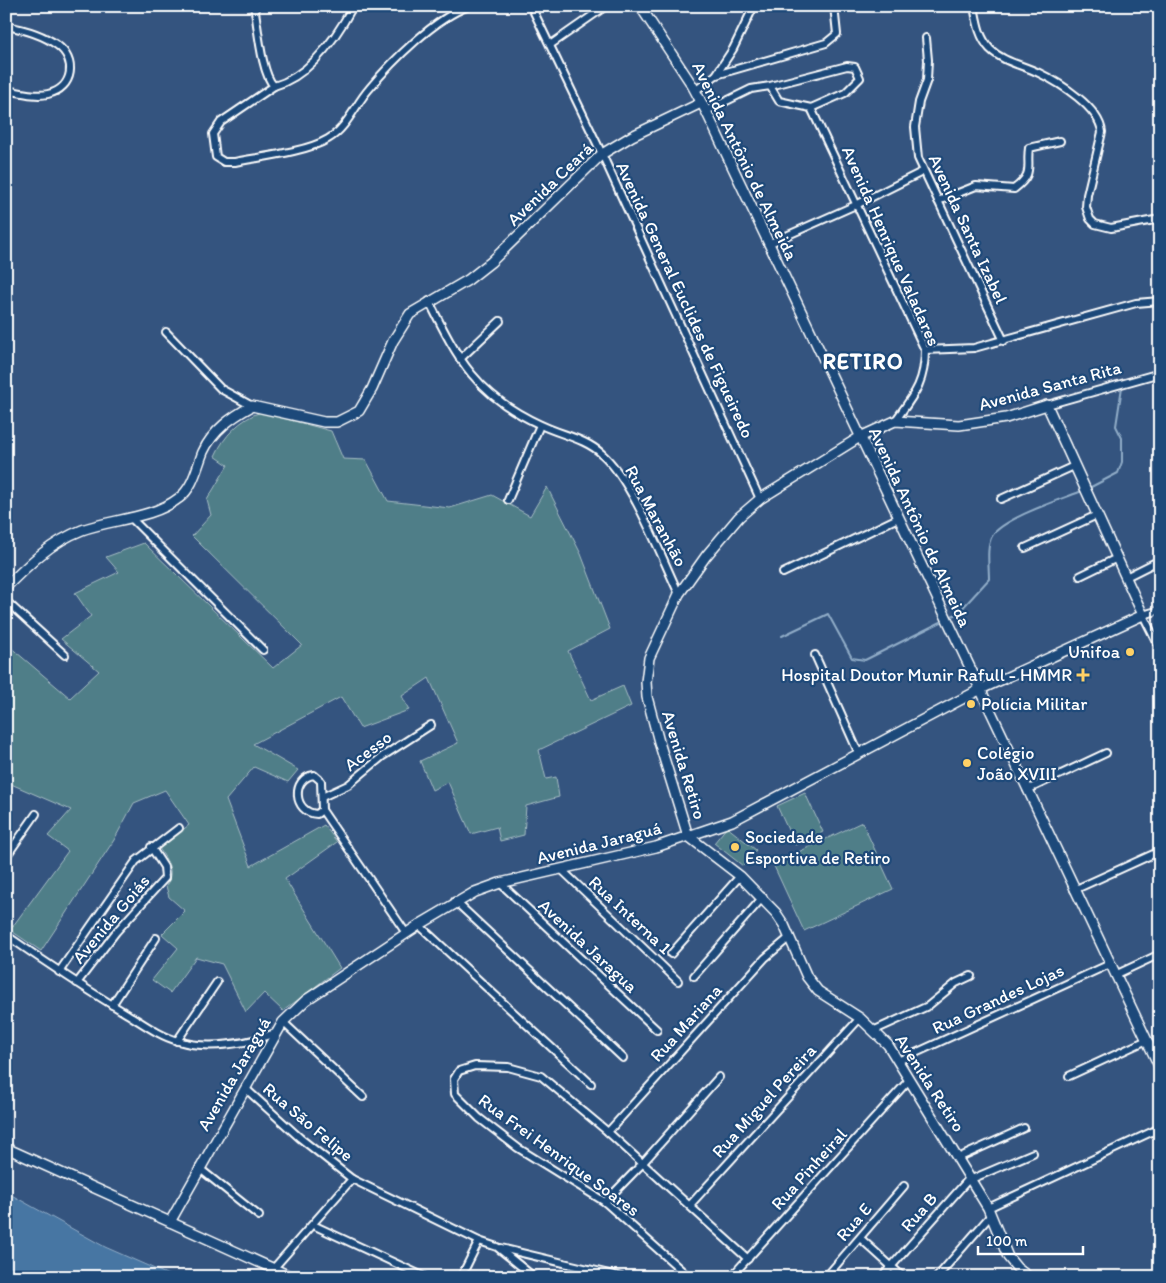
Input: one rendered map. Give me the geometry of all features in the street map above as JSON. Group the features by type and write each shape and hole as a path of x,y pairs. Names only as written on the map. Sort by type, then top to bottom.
{"street":[{"path":"254,6 272,84"},
{"path":"353,6 335,38 318,57 283,84 272,84 221,122 213,134 216,157 224,162 235,162 305,147 328,140 341,128 369,89 409,48 455,8 469,6"},
{"name":"Avenida General Euclides de Figueiredo","path":"531,6 602,154 760,499"},
{"path":"550,45 606,6"},
{"name":"Avenida Antônio de Almeida","path":"640,6 695,91 703,107 1074,890 1146,1040 1159,1062"},
{"path":"695,91 716,75 733,49 754,6"},
{"path":"716,75 826,43 837,34 834,6"},
{"path":"974,6 983,40 996,55 1038,72 1064,86 1100,122 1102,132 1086,207 1090,219 1096,224 1111,228 1160,219"},
{"path":"6,26 25,30 58,45 71,65 70,77 58,91 40,94 6,90"},
{"name":"Avenida Santa Izabel","path":"926,38 928,60 926,80 919,102 915,127 915,144 922,172 938,201 1004,341"},
{"path":"703,107 751,89 770,86 847,66 855,68 859,72 860,78 845,93 811,108 779,101 770,86"},
{"name":"Avenida Ceará","path":"252,406 324,422 337,422 349,418 359,411 366,402 401,326 410,314 429,301 468,280 491,262 602,154 632,136 703,107"},
{"name":"Avenida Henrique Valadares","path":"811,108 858,204 925,350 925,369 920,386 895,421"},
{"path":"938,201 976,186 1014,189 1023,181 1029,170 1029,148 1060,141"},
{"path":"768,244 858,204 922,172"},
{"name":"Rua Maranhão","path":"429,301 460,359 476,381 489,392 540,425 584,442 608,460 629,491 680,594"},
{"path":"925,350 974,348 1120,307 1160,301"},
{"path":"460,359 500,320"},
{"path":"166,332 221,389 252,406"},
{"name":"Avenida Santa Rita","path":"860,436 895,421 959,425 1006,418 1160,373"},
{"path":"1047,405 1160,649"},
{"path":"6,586 41,553 63,538 167,506 180,498 188,487 204,450 216,432 230,419 252,406"},
{"path":"508,500 540,425"},
{"name":"Avenida Retiro","path":"860,436 760,499 739,517 712,549 680,594 649,658 646,682 647,697 688,836 740,876 763,897 776,913 790,937 812,985 827,998 860,1018 875,1030 898,1061 971,1178 990,1212 1008,1257 1017,1268 1029,1277"},
{"path":"1002,498 1074,466"},
{"path":"1025,548 1097,515"},
{"path":"130,517 263,650"},
{"path":"783,573 898,518"},
{"path":"1080,576 1117,558"},
{"path":"1126,577 1160,560"},
{"path":"6,601 65,654"},
{"path":"1144,615 1160,610"},
{"name":"Avenida Jaraguá","path":"170,1222 275,1033 283,1022 306,1000 406,933 456,902 475,892 500,883 638,852 732,820 979,690 1144,615"},
{"path":"814,655 859,754"},
{"name":"Acesso","path":"322,797 348,785 384,756 431,724"},
{"path":"1027,790 1106,753"},
{"path":"322,810 316,814 306,811 301,806 298,798 298,789 305,778 314,775 321,781 322,810 406,933"},
{"path":"6,857 36,814"},
{"path":"59,972 126,873 151,847 179,828"},
{"name":"Avenida Goiás","path":"77,983 116,932 165,878 164,866 151,847"},
{"path":"1074,890 1160,851"},
{"name":"Rua Interna 1","path":"562,870 678,980"},
{"path":"671,954 740,876"},
{"name":"Avenida Jaragua","path":"500,883 656,1030"},
{"path":"694,976 763,897"},
{"path":"456,902 622,1058"},
{"path":"419,925 591,1084"},
{"name":"Avenida Goiás","path":"6,936 112,1005 177,1041 195,1044 239,1044 275,1033"},
{"name":"Rua Mariana","path":"608,1132 765,958 790,937"},
{"path":"112,1005 156,938"},
{"path":"1115,975 1160,954"},
{"name":"Rua Grandes Lojas","path":"898,1061 1110,964"},
{"path":"875,1030 928,1006 956,983 971,976"},
{"path":"177,1041 218,982"},
{"name":"Rua Miguel Pereira","path":"690,1205 860,1018"},
{"path":"283,1022 363,1097"},
{"path":"1069,1076 1146,1040"},
{"name":"Rua Frei Henrique Soares","path":"689,1277 605,1202 518,1148 479,1118 455,1094 454,1079 459,1071 466,1067 508,1067 541,1076 608,1132 748,1259"},
{"path":"605,1202 642,1164 719,1077"},
{"name":"Rua Pinheiral","path":"731,1277 910,1080"},
{"name":"Rua São Felipe","path":"244,1088 300,1138 352,1179 478,1241 622,1277"},
{"path":"958,1158 1024,1128"},
{"path":"937,1277 990,1212 1160,1128"},
{"path":"6,1148 292,1277"},
{"path":"971,1178 1033,1153"},
{"path":"199,1168 259,1216"},
{"name":"Rua B","path":"882,1277 962,1185 971,1178"},
{"path":"273,1269 352,1179"},
{"name":"Rua E","path":"826,1277 904,1186"},
{"path":"313,1225 425,1277"},
{"path":"860,1238 903,1277"},
{"path":"461,1277 478,1241"},
{"path":"497,1247 534,1277"}],"green space":[{"path":"261,412 331,431 343,459 366,460 388,501 450,508 492,495 530,516 547,487 581,554 610,629 568,651 591,700 623,686 631,706 539,750 546,779 556,777 559,797 526,806 524,835 500,841 497,827 471,834 448,782 432,790 420,761 458,743 429,678 402,696 409,710 360,728 341,697 253,744 298,770 288,782 254,767 226,800 251,866 324,825 337,842 285,879 340,968 283,1011 264,993 246,1012 222,964 196,957 170,993 152,980 178,948 162,934 185,911 169,897 166,886 170,871 159,848 189,825 165,790 134,803 114,840 41,951 10,930 68,851 48,836 71,810 11,784 6,793 6,648 9,646 70,698 99,671 61,639 91,616 75,593 119,572 106,557 144,543 273,668 302,645 192,536 211,515 207,500 228,465 215,456 233,429 246,419"},
{"path":"805,793 823,832 795,845 777,806"},
{"path":"862,822 893,889 804,931 773,864"},
{"name":"Sociedade Esportiva de Retiro","path":"727,827 756,850 743,866 714,843"}],"water":[{"path":"6,1192 105,1247 173,1277 6,1277"}],"waterway":[{"path":"1091,487 1118,473 1122,462 1122,438 1116,426 1122,387"},
{"path":"952,616 958,613 989,579 988,557 990,540 998,529 1020,516 1082,491"},
{"path":"782,636 828,614 852,658 865,660 941,622"}],"place":[{"name":"Unifoa","path":"1130,652"},
{"name":"Hospital Doutor Munir Rafull - HMMR","path":"1083,675"},
{"name":"Polícia Militar","path":"971,704"},
{"name":"Colégio João XVIII","path":"967,763"},
{"name":"Sociedade Esportiva de Retiro","path":"735,847"}],"district":[{"name":"RETIRO","path":"863,361"}]}
